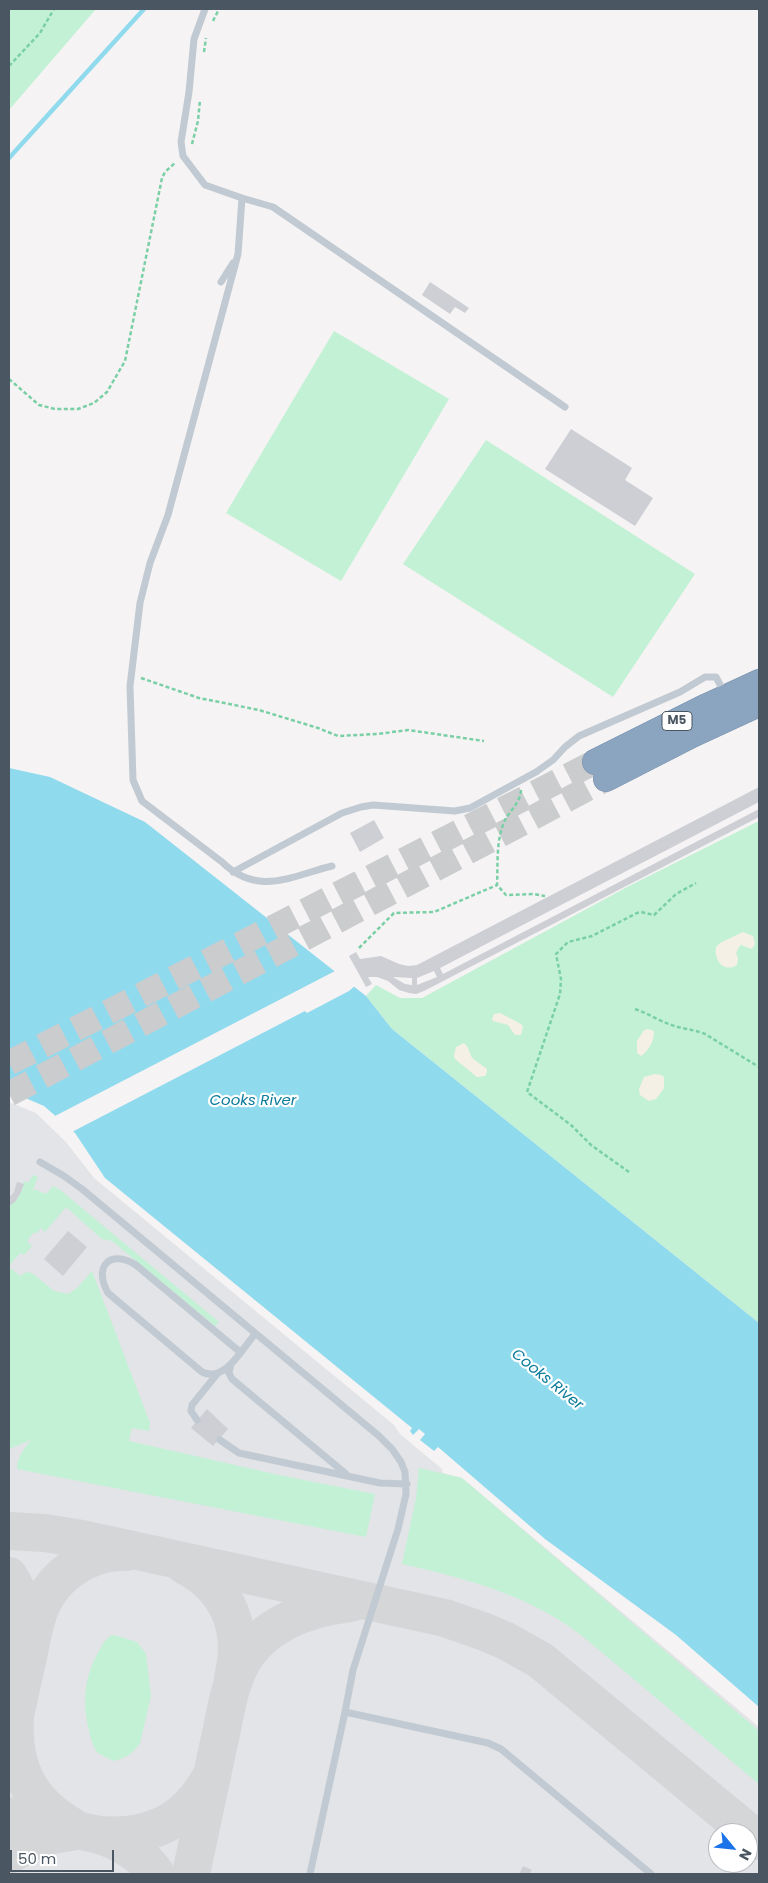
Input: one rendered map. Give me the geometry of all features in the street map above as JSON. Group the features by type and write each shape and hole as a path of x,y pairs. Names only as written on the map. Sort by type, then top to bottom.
{"highway":[{"name":"M5","path":"601,771 714,711 759,682"},
{"name":"M5","path":"714,711 759,704"}],"lane":[{"path":"205,9 194,39 189,92 181,142 183,156 205,185 273,207 564,407"},
{"path":"242,198 238,254 168,515 150,563 140,603 130,686 133,780 142,801 233,872 247,879 266,882 282,881 332,866"},
{"path":"221,282 238,254"},
{"path":"233,872 342,813 361,807 390,806 455,811 470,808 519,782 552,760 579,736 680,692 705,677 716,677 714,711"},
{"path":"40,1162 82,1189 392,1449 401,1462 407,1484 406,1494 398,1530 353,1670 310,1874"},
{"path":"240,1352 136,1265 122,1258 110,1260 103,1269 102,1282 108,1293 196,1368 207,1375 223,1372 232,1362 255,1334"},
{"path":"232,1362 228,1371 232,1379 342,1471 353,1477"},
{"path":"197,1420 191,1411 192,1405 217,1374"},
{"path":"220,1440 239,1453 380,1483 407,1484"},
{"path":"345,1712 488,1743 501,1749 651,1874"}],"path":[{"path":"9,66 40,33 54,9"},
{"path":"210,26 218,9"},
{"path":"204,53 206,35"},
{"path":"9,379 39,405 55,409 78,409 94,403 107,392 124,360 162,178 165,172 191,149 198,121 200,96"},
{"path":"132,675 199,698 259,710 338,736 408,730 484,741"},
{"path":"519,782 522,790 521,796 516,807 503,824 498,848 497,885 506,895 533,894 545,896"},
{"path":"629,1172 591,1145 571,1125 527,1092 560,994 561,979 556,954 568,942 601,932 637,913 654,915 676,894 696,883"},
{"path":"359,948 394,913 434,912 497,885"},
{"path":"636,1009 670,1025 697,1030 759,1067"}],"shaded area":[{"path":"9,1102 36,1113 66,1142 94,1178 394,1425 400,1434 442,1469 443,1473 462,1478 759,1727 759,1874 9,1874"}],"green space":[{"path":"9,9 96,9 9,110"},
{"path":"334,331 449,399 341,581 226,513"},
{"path":"486,440 695,574 613,697 403,564"},
{"path":"759,821 759,1323 392,1029 366,996 376,985 400,998 422,998 629,886"},
{"path":"33,1175 38,1177 32,1192 34,1189 46,1194 53,1186 59,1189 219,1322 215,1326 112,1241 102,1239 66,1207 45,1232 41,1228 36,1234 34,1232 27,1241 32,1246 24,1255 20,1253 9,1266 9,1206 18,1198 24,1181 28,1183"},
{"path":"9,1267 20,1276 27,1272 32,1273 54,1291 68,1294 77,1288 92,1271 150,1423 149,1431 132,1428 129,1441 279,1475 375,1494 366,1537 17,1469 19,1457 31,1440 9,1449"},
{"path":"419,1468 462,1478 759,1731 759,1784 567,1625 523,1601 499,1591 451,1576 402,1564 416,1498"},
{"path":"114,1635 137,1642 146,1654 151,1696 140,1743 129,1755 114,1761 97,1752 94,1747 85,1710 85,1700 87,1680 94,1661 105,1641"}],"sand":[{"path":"743,932 753,936 755,944 752,949 741,945 736,953 738,958 737,965 728,968 724,967 718,961 716,947 720,943"},
{"path":"500,1013 523,1026 521,1035 515,1035 508,1025 493,1021 494,1014"},
{"path":"644,1030 654,1031 653,1039 649,1048 641,1056 637,1053 637,1041"},
{"path":"464,1043 472,1058 487,1069 485,1076 477,1077 455,1059 456,1047"},
{"path":"655,1074 664,1077 664,1088 656,1099 649,1101 640,1095 639,1089 644,1077"}],"water":[{"name":"Cooks River","path":"9,768 50,777 145,822 366,996 392,1029 759,1323 759,1707 676,1635 545,1539 438,1447 434,1451 420,1440 425,1434 419,1429 413,1435 410,1431 412,1428 105,1178 75,1133 44,1106 9,1091"}],"pier":[{"path":"337,970 356,985 349,991 307,1013 305,1011 70,1133 53,1117"}],"building":[{"path":"430,282 469,308 465,313 455,307 450,314 422,295"},
{"path":"571,429 632,468 625,480 653,498 635,526 545,469"},
{"path":"759,787 759,802 440,968 443,974 759,809 759,817 424,991 416,994 409,993 399,990 388,981 377,977 368,977 372,984 366,987 349,956 356,952 360,959 381,956 399,964 417,965","holes":["434,971 437,977 417,985 417,978","393,977 412,978 412,985 405,984"]},
{"path":"374,820 384,838 360,852 350,833"},
{"path":"17,1182 24,1184 15,1202 9,1206 9,1198 14,1192"},
{"path":"68,1231 87,1247 63,1276 44,1259"},
{"path":"207,1409 228,1429 213,1446 191,1428"},
{"path":"523,1866 532,1870 529,1874 519,1874"}],"waterway":[{"path":"9,158 144,9"}],"taxiway":[{"path":"9,1531 45,1533 82,1539 445,1618 485,1632 506,1641 540,1660 759,1841"},
{"path":"9,1745 35,1623 42,1603 59,1579 83,1562 97,1556 126,1552"},
{"path":"184,1565 200,1574 212,1586 230,1612 235,1627 237,1643 233,1678"},
{"path":"9,1576 23,1608 28,1642"},
{"path":"191,1874 227,1703 232,1685 243,1660 254,1646 281,1624 315,1610 351,1603"},
{"path":"15,1718 17,1753 20,1768 26,1782 45,1806 73,1827"},
{"path":"100,1835 118,1836 134,1834 164,1824 190,1806 210,1778"},
{"path":"9,1816 108,1838 138,1855 156,1874"},
{"path":"9,1855 40,1837 71,1832"}],"tunnel":[{"path":"9,1063 595,762"},
{"path":"9,1094 606,779"}]}
